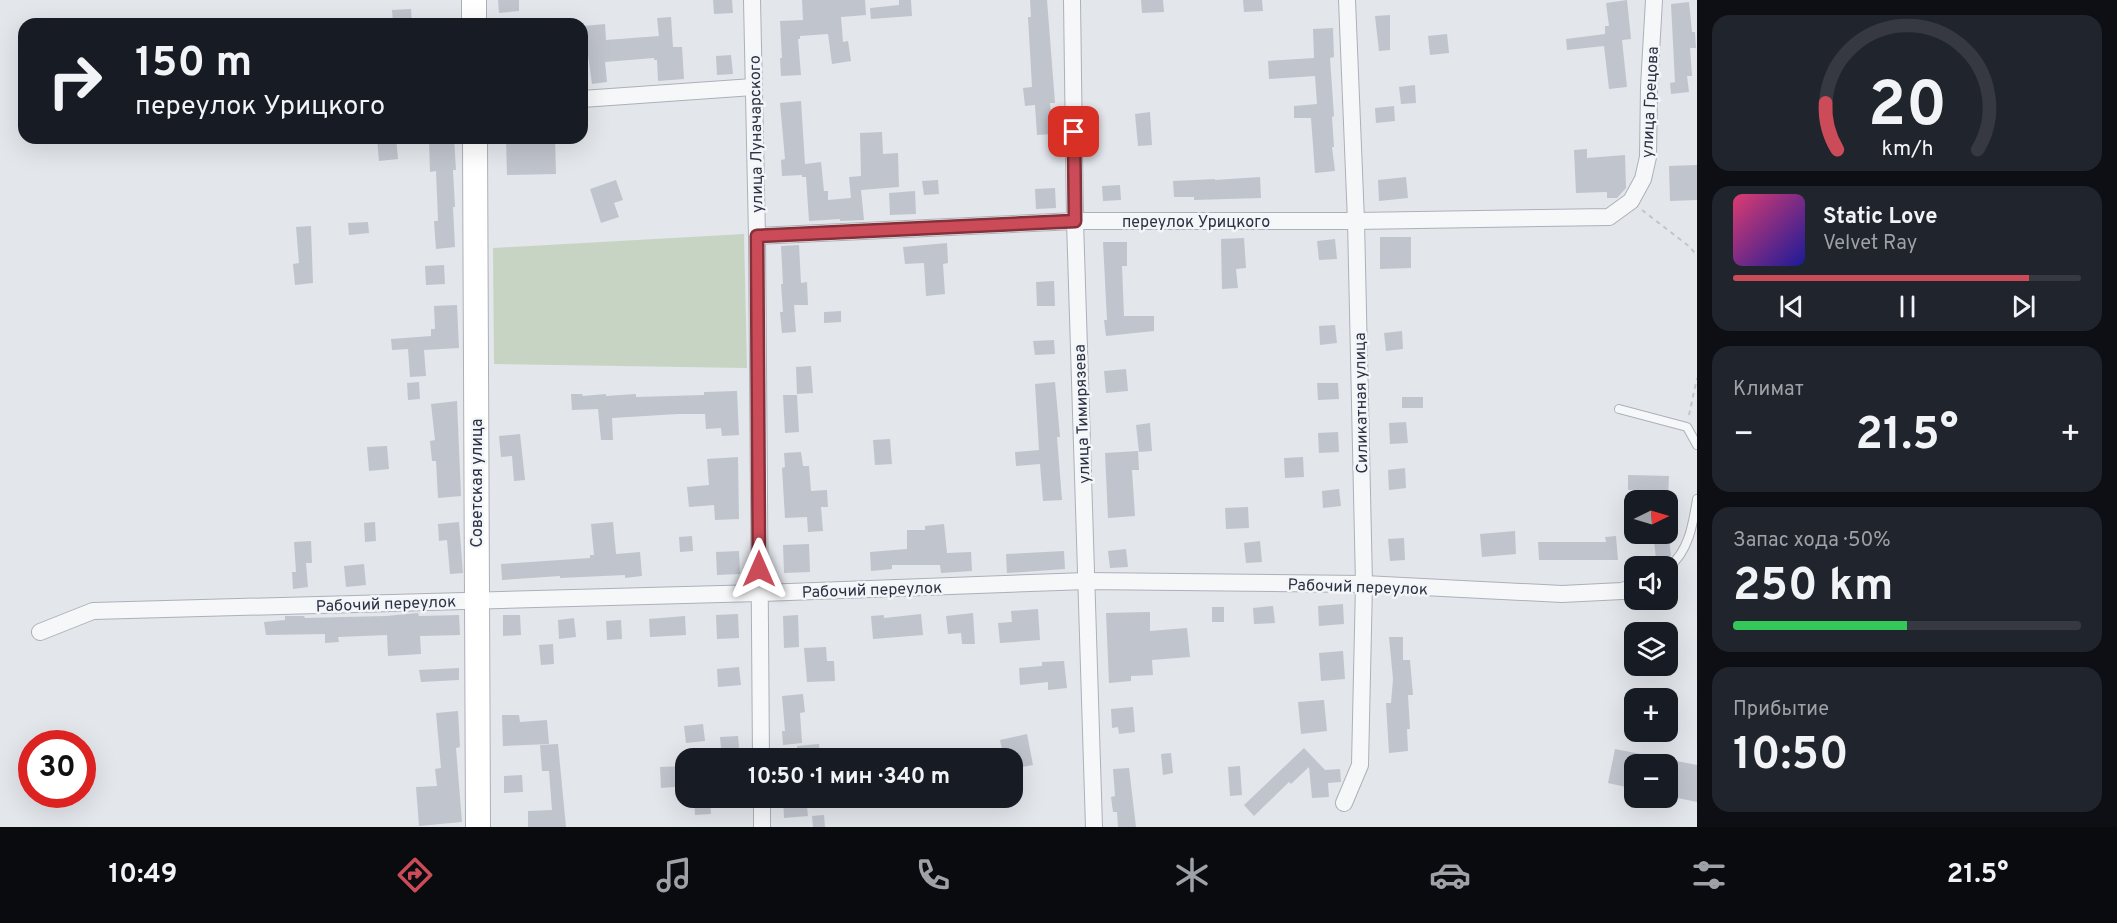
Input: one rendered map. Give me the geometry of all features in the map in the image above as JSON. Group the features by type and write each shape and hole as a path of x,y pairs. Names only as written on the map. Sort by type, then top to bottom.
{"main road":[{"path":"474,0 474,18"},
{"name":"Советская улица","path":"475,144 478,827"}],"street":[{"name":"улица Луначарского","path":"752,0 757,236 761,748"},
{"name":"улица Тимирязева","path":"1072,0 1075,221 1094,827"},
{"name":"Силикатная улица","path":"1344,803 1360,765 1364,584 1356,221 1347,0"},
{"name":"улица Грецова","path":"1631,201 1643,179 1648,157 1654,0"},
{"path":"588,99 753,87"},
{"name":"переулок Урицкого","path":"757,236 1075,221 1356,221 1609,216 1631,201"},
{"name":"Рабочий переулок","path":"40,632 93,611 759,593 1087,581 1364,584 1562,594 1624,590"},
{"path":"762,808 762,827"}],"lane":[{"path":"1619,409 1687,427 1697,446"},
{"path":"1678,560 1692,529 1697,499"}],"path":[{"path":"1631,201 1690,247 1697,256"},
{"path":"1687,427 1697,378"}],"green space":[{"path":"744,234 747,368 494,364 493,248"}],"building":[{"path":"498,0 519,0 519,11 499,13"},
{"path":"713,0 732,0 733,13 714,14"},
{"path":"802,0 865,0 866,15 841,17 843,42 848,41 851,61 832,64 828,34 800,36 798,39 801,75 781,76 780,21 803,20"},
{"path":"899,0 911,0 912,16 871,19 870,8 899,5"},
{"path":"1030,0 1047,0 1055,103 1050,103 1053,134 1037,135 1035,105 1025,106 1023,88 1032,87 1028,17 1031,17"},
{"path":"1141,0 1163,0 1164,12 1142,13"},
{"path":"1243,0 1262,0 1263,11 1244,12"},
{"path":"1627,0 1631,39 1622,40 1627,87 1609,89 1604,46 1567,50 1566,39 1605,34 1605,26 1609,26 1606,3"},
{"path":"1689,2 1696,48 1690,48 1692,76 1687,76 1689,92 1671,94 1670,83 1675,82 1671,4"},
{"path":"411,9 412,18 393,18 392,10"},
{"path":"1390,15 1390,50 1379,51 1375,16"},
{"path":"671,17 673,47 682,47 684,79 658,81 657,60 654,58 605,62 607,82 592,84 588,55 588,26 605,24 606,40 659,36 657,18"},
{"path":"1333,28 1334,57 1330,58 1334,116 1332,117 1334,147 1332,147 1335,171 1315,173 1311,118 1294,118 1294,106 1317,104 1315,76 1269,79 1268,61 1314,58 1313,29"},
{"path":"1447,34 1449,53 1430,55 1428,36"},
{"path":"731,55 733,74 717,75 716,56"},
{"path":"1415,85 1416,103 1401,104 1399,87"},
{"path":"801,101 805,164 821,162 824,191 828,191 828,200 851,198 849,177 861,176 860,133 882,132 883,154 898,153 899,187 861,190 864,220 809,221 806,177 802,175 782,176 781,160 785,159 780,103"},
{"path":"1394,106 1395,121 1376,123 1375,108"},
{"path":"1150,112 1152,145 1138,146 1135,114"},
{"path":"378,144 397,144 398,159 379,161"},
{"path":"429,144 454,144 455,247 436,249 434,221 438,221 436,171 430,172"},
{"path":"506,144 555,144 556,174 507,175"},
{"path":"1587,149 1587,158 1625,155 1626,188 1617,198 1607,198 1607,192 1576,193 1574,150"},
{"path":"1697,165 1697,200 1670,201 1669,166"},
{"path":"1260,177 1261,198 1194,200 1194,197 1174,197 1173,181"},
{"path":"1406,177 1408,198 1379,201 1378,180"},
{"path":"616,180 623,200 614,203 619,217 601,223 590,189"},
{"path":"938,180 939,194 924,195 922,181"},
{"path":"1120,185 1121,200 1103,201 1102,186"},
{"path":"1055,188 1056,208 1036,209 1035,189"},
{"path":"915,191 916,214 890,215 889,193"},
{"path":"368,222 369,233 349,235 348,223"},
{"path":"311,226 313,283 295,285 293,264 299,263 296,227"},
{"path":"1380,237 1411,237 1411,268 1380,269"},
{"path":"1244,238 1246,268 1236,269 1238,288 1222,289 1221,239"},
{"path":"1335,239 1337,259 1319,260 1317,241"},
{"path":"1103,242 1127,242 1127,266 1122,266 1124,316 1154,316 1154,331 1106,336"},
{"path":"947,243 948,263 943,264 945,294 926,296 924,263 905,264 903,247"},
{"path":"799,245 801,283 807,282 808,305 794,305 796,332 782,333 781,246"},
{"path":"444,265 445,284 426,285 425,266"},
{"path":"1054,281 1055,306 1037,306 1036,282"},
{"path":"457,305 459,348 424,350 426,376 410,377 408,349 392,350 391,339 431,336 431,329 435,329 434,306"},
{"path":"841,311 841,322 824,323 824,312"},
{"path":"1335,325 1337,343 1320,345 1319,326"},
{"path":"1402,331 1403,349 1386,351 1384,333"},
{"path":"1054,340 1055,354 1035,355 1033,341"},
{"path":"811,366 813,393 797,394 796,367"},
{"path":"1126,369 1128,391 1106,393 1104,371"},
{"path":"419,382 420,399 408,400 407,383"},
{"path":"1055,382 1062,500 1043,501 1040,464 1016,466 1015,452 1039,450 1035,384"},
{"path":"1317,383 1338,383 1339,399 1318,400"},
{"path":"737,391 739,435 722,436 721,428 706,429 705,414 678,414 612,418 613,440 601,440 598,409 572,410 571,394 582,394 583,396 606,394 606,396 636,394 636,397 704,395 704,392"},
{"path":"783,395 797,395 799,432 785,433"},
{"path":"1402,397 1423,397 1423,408 1402,408"},
{"path":"457,401 461,496 438,498 436,461 432,461 430,441 435,440 431,404"},
{"path":"1406,422 1408,443 1390,444 1389,423"},
{"path":"1150,423 1152,451 1139,452 1136,425"},
{"path":"1338,432 1339,452 1319,453 1318,433"},
{"path":"520,434 525,480 514,481 512,456 501,457 499,436"},
{"path":"890,439 892,464 875,465 873,440"},
{"path":"387,446 389,469 369,471 367,447"},
{"path":"1138,451 1139,470 1132,470 1135,516 1108,518 1105,453"},
{"path":"801,452 803,466 809,466 811,491 827,490 828,507 821,507 823,531 808,532 807,517 785,518 782,468 785,467 784,453"},
{"path":"738,457 739,519 715,520 714,505 689,507 687,487 709,485 707,459"},
{"path":"1303,457 1304,477 1285,478 1284,458"},
{"path":"1405,468 1406,488 1389,490 1388,470"},
{"path":"1628,475 1669,476 1668,490 1628,490"},
{"path":"1339,489 1341,506 1323,508 1322,491"},
{"path":"1248,507 1249,528 1226,529 1225,508"},
{"path":"375,522 376,541 365,542 364,523"},
{"path":"459,522 463,573 450,574 447,540 439,541 438,524"},
{"path":"613,522 616,554 640,552 642,576 560,578 560,576 502,580 501,564 590,558 590,555 594,555 591,524"},
{"path":"944,524 947,553 971,552 972,571 941,573 940,565 892,565 892,569 871,571 870,552 907,549 907,530 925,530 925,526"},
{"path":"1515,531 1516,554 1482,557 1480,534"},
{"path":"692,536 693,551 680,552 679,537"},
{"path":"1616,536 1618,560 1539,560 1538,542 1606,542 1605,537"},
{"path":"1404,538 1405,560 1390,561 1388,539"},
{"path":"311,541 312,563 306,563 308,587 293,589 292,572 296,572 294,542"},
{"path":"1260,541 1262,562 1246,563 1244,543"},
{"path":"809,544 810,572 784,573 783,545"},
{"path":"1654,544 1670,544 1671,556 1656,556"},
{"path":"1126,549 1128,567 1110,568 1108,551"},
{"path":"739,551 740,574 717,575 716,552"},
{"path":"1064,551 1065,569 1007,573 1006,554"},
{"path":"364,564 366,585 346,587 344,566"},
{"path":"1343,604 1344,624 1319,626 1318,606"},
{"path":"1273,606 1275,623 1254,624 1253,608"},
{"path":"1212,607 1224,607 1224,622 1212,622"},
{"path":"1038,609 1040,640 1000,643 998,623 1012,622 1011,611"},
{"path":"1150,612 1150,631 1187,628 1190,657 1152,660 1153,675 1131,676 1131,681 1109,683 1106,613"},
{"path":"418,613 419,616 459,615 460,635 420,636 421,654 388,656 387,635 338,637 339,642 325,643 325,634 266,635 264,622 285,620 285,616 304,616 305,618"},
{"path":"973,613 975,644 962,644 961,633 948,634 946,616"},
{"path":"738,614 739,638 717,639 716,615"},
{"path":"921,614 923,635 873,639 871,616 884,615 884,618"},
{"path":"503,615 520,615 521,635 503,636"},
{"path":"798,615 799,647 784,648 783,616"},
{"path":"685,616 686,635 650,637 649,619"},
{"path":"574,618 576,637 559,639 558,620"},
{"path":"621,620 622,639 607,640 606,621"},
{"path":"1389,637 1403,637 1403,660 1410,660 1413,695 1408,695 1410,729 1407,729 1408,751 1389,753 1386,703 1391,703 1393,679"},
{"path":"553,644 554,664 541,665 539,645"},
{"path":"826,647 827,661 834,661 835,681 807,682 804,648"},
{"path":"1343,651 1345,679 1321,681 1319,653"},
{"path":"1064,661 1067,688 1048,690 1048,682 1020,685 1019,668 1042,666 1042,662"},
{"path":"739,667 741,685 718,687 717,669"},
{"path":"459,668 459,680 421,682 419,670"},
{"path":"803,694 805,712 800,713 802,743 783,745 782,731 785,731 782,696"},
{"path":"1324,700 1327,731 1301,734 1298,702"},
{"path":"1133,707 1135,732 1119,734 1118,727 1112,728 1111,709"},
{"path":"458,711 460,747 456,748 462,822 419,826 416,787 437,786 435,769 441,768 436,713"},
{"path":"502,715 519,715 520,722 547,720 549,744 503,746"},
{"path":"703,724 705,741 686,743 684,726"},
{"path":"1027,734 1033,765 1023,767 1023,748 1002,748 1000,740"},
{"path":"738,736 739,748 721,748 720,737"},
{"path":"558,744 566,827 528,827 528,811 552,810 549,771 542,771 540,745"},
{"path":"819,744 819,748 797,748 797,746"},
{"path":"1304,748 1325,770 1340,769 1341,782 1328,783 1329,797 1312,798 1309,767 1291,784 1289,782 1254,816 1244,805"},
{"path":"1615,749 1641,754 1624,754 1624,787 1608,783"},
{"path":"1171,753 1173,773 1163,775 1161,754"},
{"path":"1678,761 1697,765 1697,802 1678,798"},
{"path":"675,766 675,787 661,788 660,767"},
{"path":"1240,766 1242,795 1230,796 1228,767"},
{"path":"1129,768 1136,827 1118,827 1117,812 1113,812 1111,797 1115,796 1113,769"},
{"path":"522,775 523,792 504,793 504,776"},
{"path":"695,808 711,808 711,814 695,815"},
{"path":"784,808 807,808 808,816 784,818"},
{"path":"824,815 825,827 813,827 812,816"}],"route":[{"path":"759,569 757,236 1075,221 1074,132"}]}
